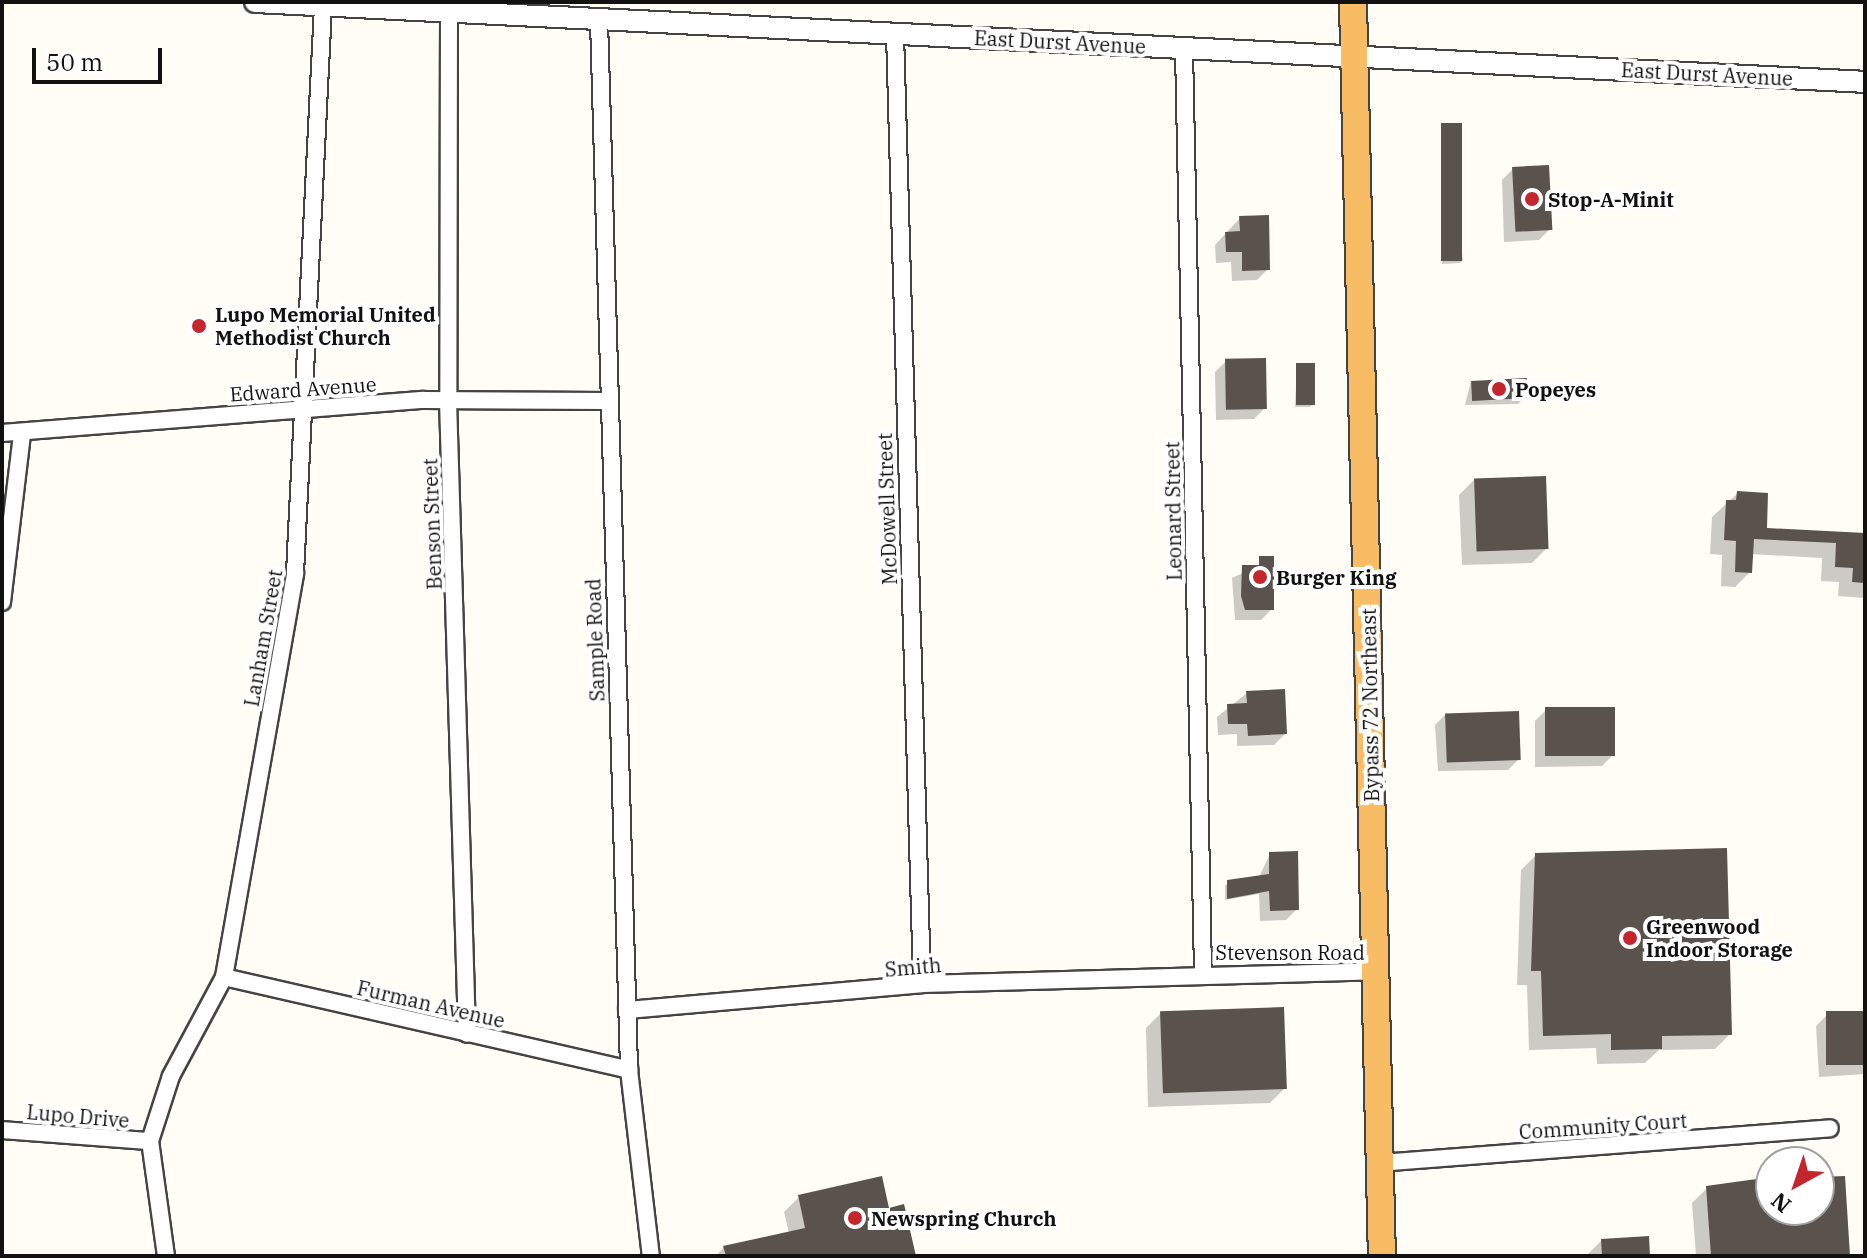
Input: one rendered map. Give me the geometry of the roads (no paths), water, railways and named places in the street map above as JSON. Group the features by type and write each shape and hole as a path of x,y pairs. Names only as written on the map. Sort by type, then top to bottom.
{"highway":[{"name":"Bypass 72 Northeast","path":"1353,2 1382,1256"}],"street":[{"name":"East Durst Avenue","path":"255,2 1865,82"},
{"name":"Lanham Street","path":"166,1256 150,1141 171,1076 224,977 295,573 323,6"},
{"name":"Benson Street","path":"449,13 448,400 467,1034"},
{"name":"Sample Road","path":"599,20 607,401 629,1070 651,1256"},
{"name":"McDowell Street","path":"895,33 922,984"},
{"name":"Leonard Street","path":"1184,49 1203,972"},
{"name":"Edward Avenue","path":"2,433 22,435 303,407 448,400 607,401"},
{"path":"2,602 22,435"},
{"name":"Stevenson Road","path":"1203,972 1377,971"},
{"name":"Smith","path":"627,1010 922,984 1203,972"},
{"name":"Furman Avenue","path":"224,977 629,1070"},
{"name":"Community Court","path":"1379,1163 1830,1128"},
{"name":"Lupo Drive","path":"2,1130 150,1141"}],"place":[{"name":"Stop-A-Minit","path":"1532,199"},
{"name":"Lupo Memorial United Methodist Church","path":"199,326"},
{"name":"Popeyes","path":"1499,389"},
{"name":"Burger King","path":"1260,577"},
{"name":"Greenwood Indoor Storage","path":"1630,938"},
{"name":"Newspring Church","path":"855,1218"}]}
